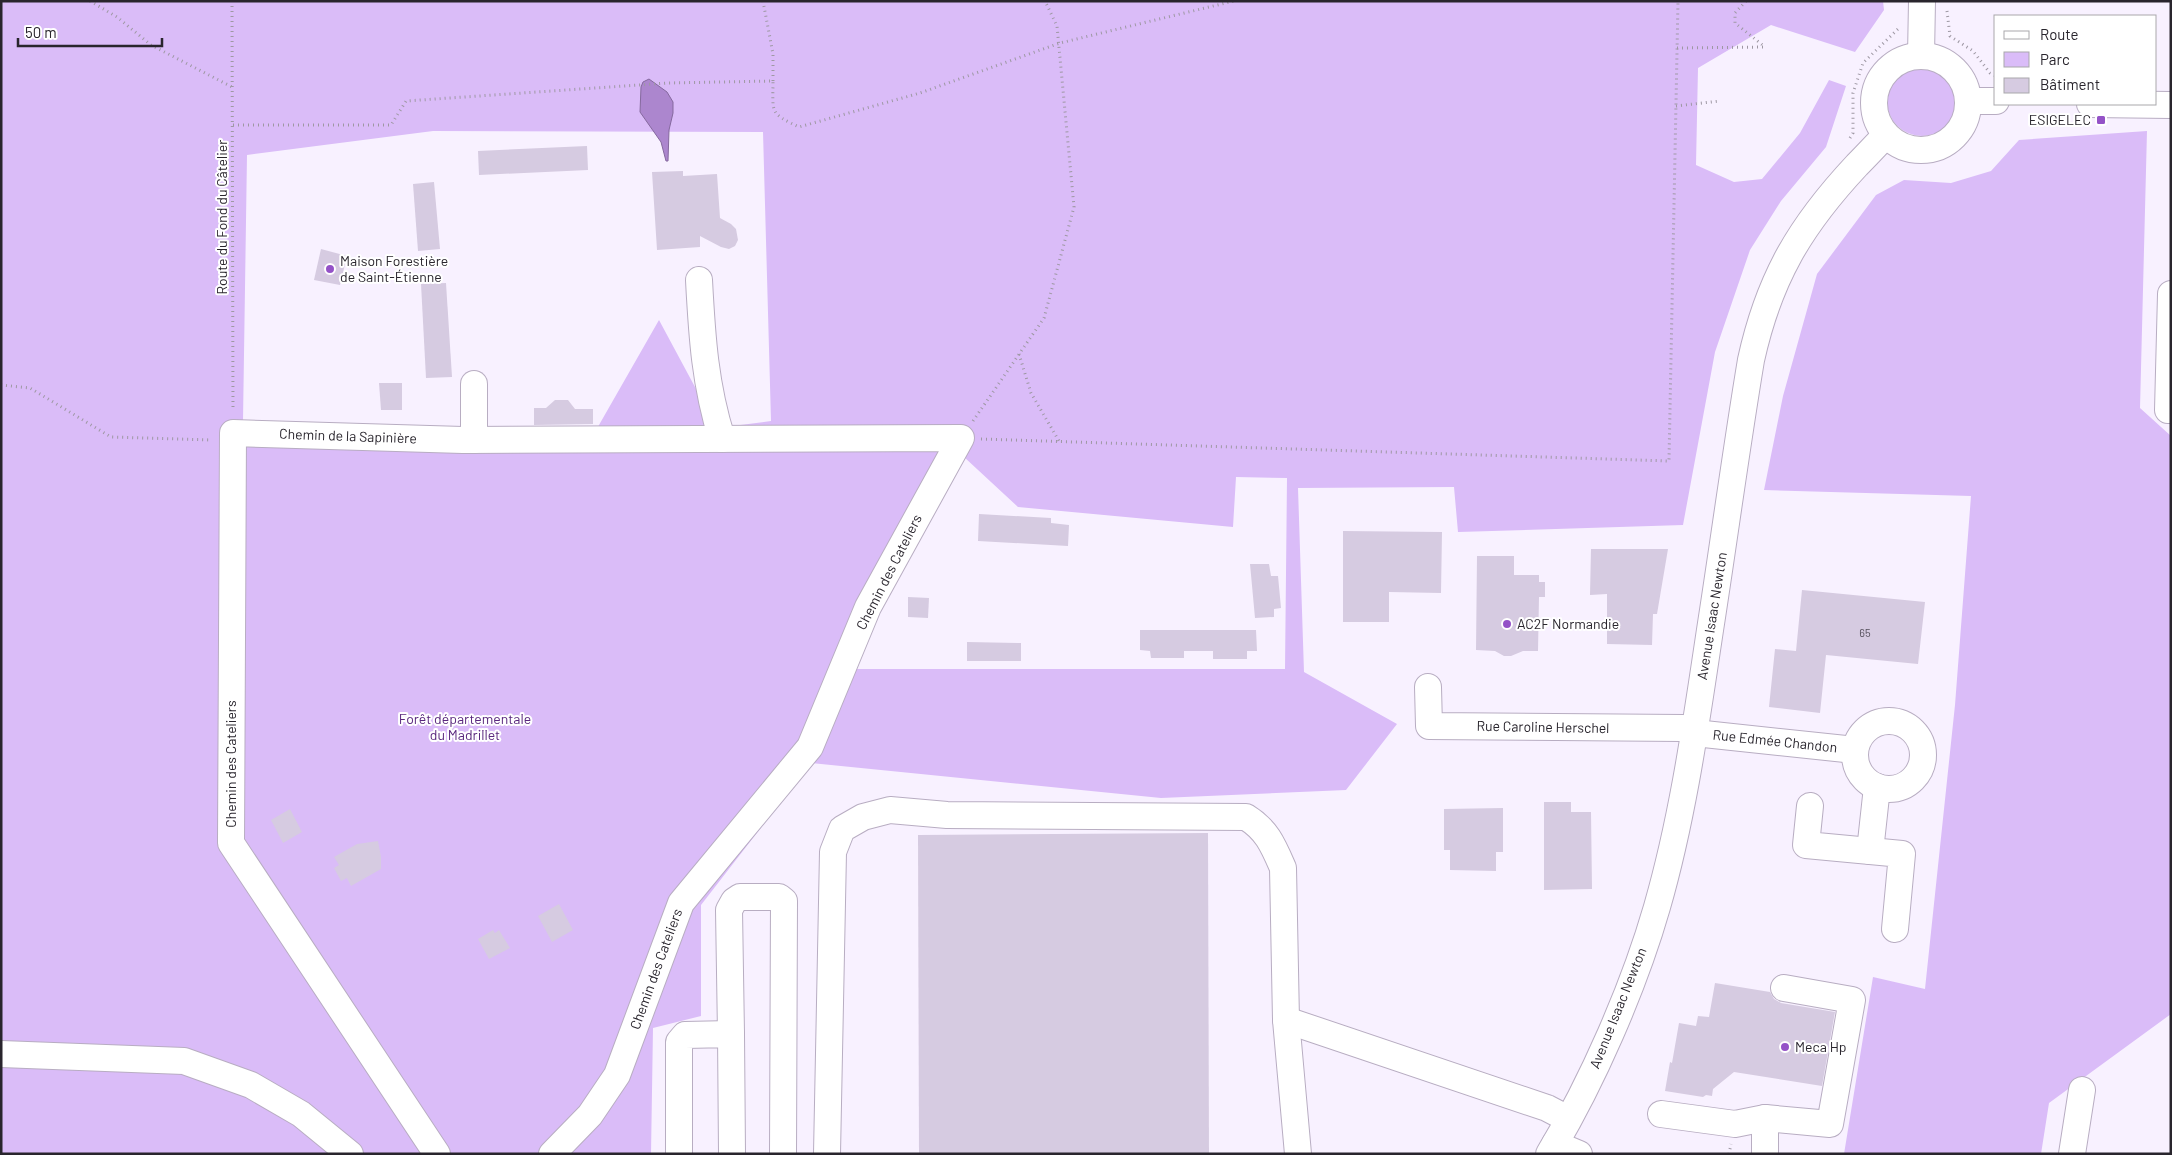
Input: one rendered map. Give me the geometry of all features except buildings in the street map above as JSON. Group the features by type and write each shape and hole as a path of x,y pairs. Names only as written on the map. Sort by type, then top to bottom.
{"street":[{"path":"1921,56 1922,1"},
{"path":"1921,56 1936,58 1949,65 1960,76 1969,101 1966,119 1958,133 1946,144 1930,149 1914,150 1899,145 1886,135 1879,124 1874,98 1878,85 1885,73 1895,64 1908,58 1921,56"},
{"path":"1969,101 1994,102"},
{"path":"2157,105 2171,105"},
{"name":"Avenue Isaac Newton","path":"1552,1149 1588,1080 1623,1002 1656,909 1682,803 1695,731 1748,379 1759,322 1779,272 1792,247 1812,217 1837,186 1886,135"},
{"path":"699,280 702,350 711,404 722,439"},
{"path":"2168,410 2171,294"},
{"path":"474,384 468,440 961,438"},
{"name":"Chemin de la Sapinière","path":"224,436 468,440"},
{"name":"Chemin des Cateliers","path":"224,436 231,843 437,1154"},
{"name":"Chemin des Cateliers","path":"552,1154 590,1115 617,1075 681,903 810,747 868,607 961,438"},
{"name":"Rue Caroline Herschel","path":"1428,687 1429,726 1671,728 1695,731"},
{"name":"Rue Edmée Chandon","path":"1881,722 1901,723 1916,735 1923,753 1919,772 1905,785 1896,788 1877,787 1862,776 1858,768 1855,750 1864,732 1881,722"},
{"name":"Rue Edmée Chandon","path":"1695,731 1704,734 1855,750"},
{"path":"1870,851 1877,787"},
{"path":"1810,806 1806,845 1902,854 1895,929"},
{"path":"827,1154 833,852 842,829 863,817 890,810 946,815 1246,817 1260,825 1274,846 1283,868 1286,1020 1298,1154"},
{"path":"732,1154 728,910 734,901 740,898 779,897 784,900 783,1154"},
{"path":"1661,1114 1735,1124 1765,1118 1830,1124 1852,1000 1784,988"},
{"path":"1286,1020 1547,1108 1568,1118"},
{"path":"679,1154 679,1042 685,1035 731,1034"},
{"path":"1,1054 184,1061 250,1085 301,1114 350,1154"},
{"path":"2072,1154 2082,1090"},
{"path":"1765,1118 1765,1154"},
{"path":"1552,1149 1579,1154"}],"path":[{"path":"90,1 117,17 151,45 232,86"},
{"name":"Route du Fond du Câtelier","path":"224,436 232,125 232,1"},
{"path":"763,1 773,54 773,106 778,117 800,127 920,93 1060,43 1234,1"},
{"path":"961,438 1044,318 1074,208 1060,43 1057,26 1045,1"},
{"path":"961,438 1669,461 1678,1"},
{"path":"1677,48 1766,47 1735,23 1735,13 1746,1"},
{"path":"1947,11 1950,36 1973,50 1990,73 1994,75"},
{"path":"1846,144 1853,133 1853,93 1863,63 1898,30 1899,20"},
{"path":"232,125 391,125 406,101 668,83 773,81"},
{"path":"1676,106 1720,101"},
{"path":"1019,354 1031,393 1059,441"},
{"path":"1,385 30,388 111,437 224,436"}],"green space":[{"name":"Forêt départementale du Madrillet","path":"1,1 1883,1 1884,10 1855,52 1771,25 1698,68 1696,165 1734,182 1762,179 1800,133 1829,80 1846,86 1826,147 1781,201 1750,250 1715,352 1683,525 1458,532 1454,487 1298,488 1304,672 1397,724 1346,790 1161,798 811,763 701,905 701,1016 653,1028 651,1154 1,1154","holes":["433,131 763,132 771,421 717,428 659,320 595,432 243,421 247,155","964,457 1018,507 1233,527 1236,477 1287,478 1285,669 850,669 875,611"]},
{"path":"1922,66 1935,69 1947,76 1954,88 1957,101 1954,114 1947,126 1935,133 1922,136 1909,133 1897,126 1890,114 1887,101 1890,88 1897,76 1909,69"},
{"path":"2147,131 2140,408 2171,436 2171,1014 2049,1103 2041,1154 1844,1154 1873,977 1925,989 1955,705 1971,496 1764,490 1783,396 1817,274 1876,195 1904,180 1951,183 1991,171 2019,140"}],"shaded area":[{"path":"649,79 667,92 673,102 673,113 669,130 668,161 666,161 661,142 640,112 641,87 643,82"}],"place":[{"name":"ESIGELEC","path":"2101,120"},
{"name":"Maison Forestière de Saint-Étienne","path":"330,269"},
{"name":"AC2F Normandie","path":"1507,624"},
{"name":"Meca Hp","path":"1785,1047"}]}
